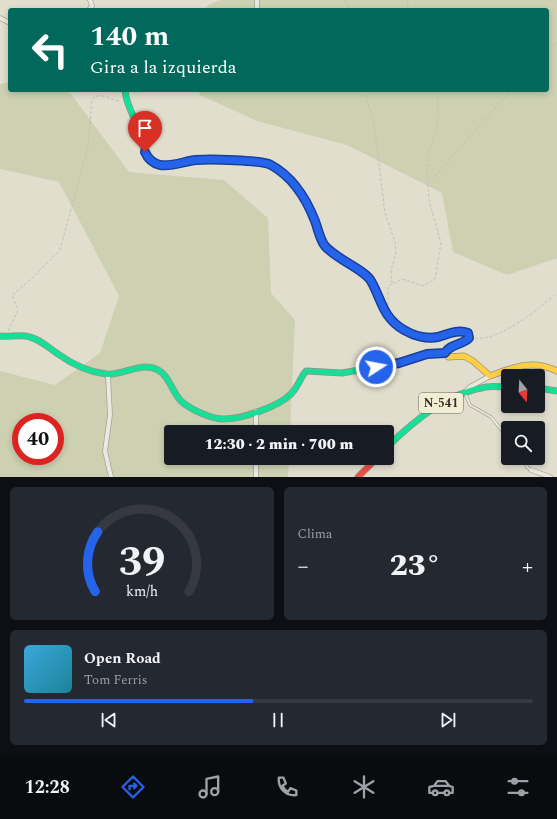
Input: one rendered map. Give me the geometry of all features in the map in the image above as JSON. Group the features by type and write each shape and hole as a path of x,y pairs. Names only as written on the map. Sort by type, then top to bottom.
{"main road":[{"path":"125,92 126,106 140,130 145,152 152,162 161,165 169,165 197,160 229,160 270,164 284,173 300,190 310,209 324,246 337,257 370,279 383,309 391,320 404,330 421,338 437,337 463,331 468,333 469,338 466,341 448,348 445,353"},
{"path":"3,336 26,336 36,339 76,365 92,371 108,374 146,367 155,368 162,372 175,396 184,403 209,416 223,419 236,417 280,403 292,394 303,374 306,372 342,373 399,363 427,354 445,353 448,357 464,356 473,361 490,376 514,367 535,363 557,371"},
{"name":"N-541","path":"394,440 426,412 444,402 465,392 488,387 501,387"},
{"path":"545,389 557,391"},
{"path":"358,477 370,465"}],"street":[{"path":"108,374 110,415 105,451 110,477"},
{"path":"465,392 470,387 490,376"},
{"path":"256,411 256,425"},
{"path":"256,465 256,477"},
{"path":"531,470 550,477"}],"lane":[{"path":"465,392 470,405 491,417 501,429"},
{"path":"526,465 531,470"}],"path":[{"path":"549,48 557,42"},
{"path":"365,92 374,124 385,213 395,242 396,252 391,271 392,284"},
{"path":"389,307 388,286 402,278 423,286 435,279 440,243 429,201 427,169 429,151 438,124 438,92"},
{"path":"428,184 509,92"},
{"path":"3,336 18,310 12,295 30,280 60,250 88,147 92,100 95,96 108,96 118,101 125,100"},
{"path":"469,338 479,339 502,332 534,313 557,293"}],"green space":[{"path":"221,0 557,0 557,258 507,275 453,252 442,193 347,145 257,121 200,95 199,92 549,92 549,8 206,8 210,4"},
{"path":"8,82 8,92 69,92 129,172 224,180 268,218 271,293 295,320 290,425 164,425 164,465 289,465 288,477 0,477 0,371 55,385 100,353 119,296 59,182 0,169 0,84"}],"traffic: fast":[{"path":"125,92 129,106 140,133 145,154 150,160 162,165 176,165 203,159 232,159 254,161 273,166 290,179 303,195 312,213 321,239 326,247 365,274"},
{"path":"0,336 26,336 34,338 63,358 100,373 112,374 144,367 156,369 164,375 182,402 202,414 219,419 250,415 269,408 291,394 306,371 342,373 399,363 427,354 445,353"},
{"path":"394,441 432,409 458,395 472,390 489,387 501,387"},
{"path":"545,389 557,391"}],"traffic: slow":[{"path":"365,274 374,286 384,310 400,328 423,337 434,337 456,332 468,333 469,338 447,350 445,353 448,357 464,356 473,361 490,376 515,367 532,365 540,365 557,371"}],"traffic: jam":[{"path":"358,477 370,465"}],"route":[{"path":"145,152 152,162 161,165 197,160 229,160 270,164 284,173 300,190 310,209 324,246 337,257 359,270 370,279 383,309 391,320 404,330 421,338 437,337 463,331 468,333 469,338 466,341 448,348 445,353 427,354 399,363 376,367"}]}
